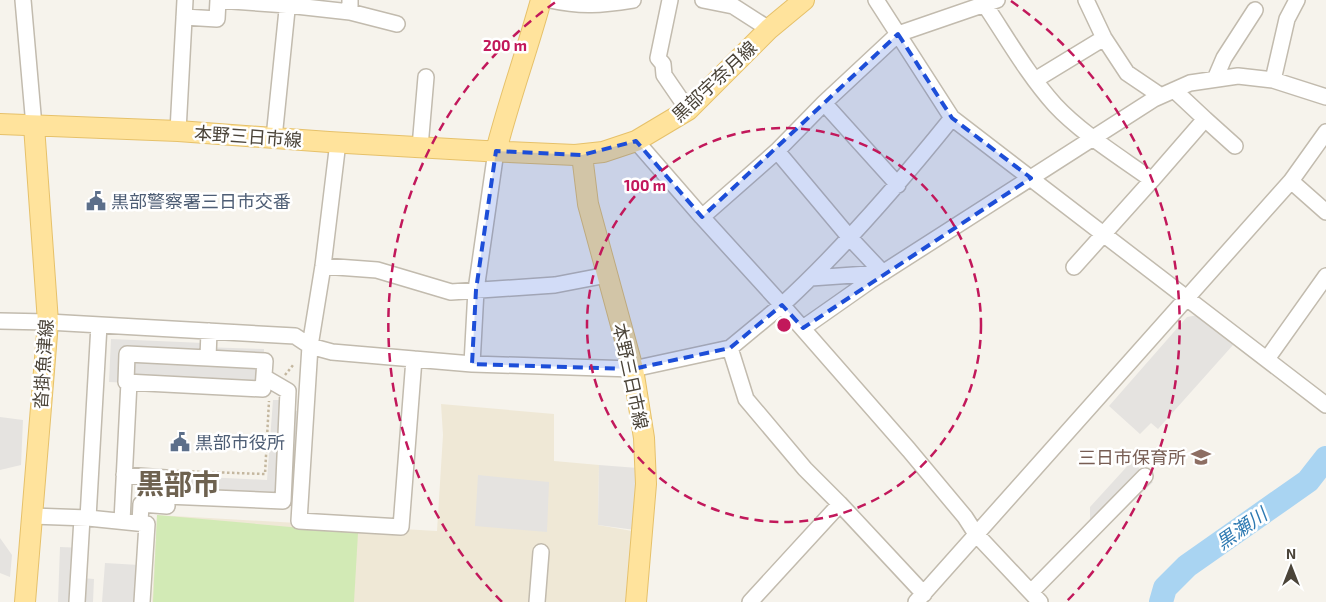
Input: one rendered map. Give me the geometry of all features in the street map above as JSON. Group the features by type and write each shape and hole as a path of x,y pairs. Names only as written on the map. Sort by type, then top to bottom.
{"main road":[{"path":"496,151 509,102 525,59 541,0"},
{"name":"黒部宇奈月線","path":"496,151 582,155 603,152 636,141 688,110 769,29 804,0"},
{"name":"本野三日市線","path":"0,124 178,131 496,151"},
{"name":"沓掛魚津線","path":"25,602 48,322 34,126"},
{"name":"本野三日市線","path":"582,155 588,204 633,369 644,438 646,484 636,602"}],"street":[{"path":"23,0 34,126"},
{"path":"178,131 185,0"},
{"path":"184,17 217,19 218,0 350,6 397,24"},
{"path":"550,0 571,5 595,6 633,0"},
{"path":"670,0 658,58 663,64 664,75 688,110"},
{"path":"703,0 733,6 769,29"},
{"path":"876,0 952,118 1326,404"},
{"path":"1086,0 1104,38 1128,74 1168,93 1205,120 1235,146"},
{"path":"1273,80 1287,19 1297,0"},
{"path":"702,217 777,151 824,103 898,34 991,2 1035,80 1057,107 1094,138 1152,180"},
{"path":"274,138 287,3"},
{"path":"1215,79 1224,58 1255,10"},
{"path":"1035,80 1104,38"},
{"path":"803,328 883,273 1168,93 1190,83 1238,76 1273,80 1324,91"},
{"path":"420,147 426,77"},
{"path":"824,103 898,184"},
{"path":"0,321 208,330 295,336 310,346 332,352 472,364 633,369 730,348 782,305 850,238 898,184 952,118"},
{"path":"1074,267 1205,120"},
{"path":"730,348 746,399 805,469 840,504 920,598 1291,182 1326,132"},
{"path":"636,141 803,328 959,509 976,534 1036,597 1145,476"},
{"path":"338,142 323,266 310,346 299,520 401,527 414,359"},
{"path":"472,364 476,290 496,151"},
{"path":"777,151 850,238 883,273"},
{"path":"1291,182 1326,212"},
{"path":"323,266 377,270 452,292 555,285 607,275"},
{"path":"811,278 883,273"},
{"path":"1267,359 1326,276"},
{"path":"77,602 99,325"},
{"path":"208,330 208,358"},
{"path":"166,496 283,501 288,391 270,380 265,361 127,354 126,382 263,389 270,380"},
{"path":"122,521 129,382"},
{"path":"124,475 166,478 167,506 141,504 140,523"},
{"path":"750,602 840,504"},
{"path":"32,516 85,518 147,524 142,602"},
{"path":"537,602 541,552"}],"path":[{"path":"270,380 310,346"},
{"path":"171,471 265,474 269,397"}],"highlighted area":[{"path":"898,34 952,118 1031,178 803,328 782,305 730,348 633,369 472,364 476,290 496,151 582,155 636,141 702,217"}],"shaded area":[{"path":"1198,315 1233,345 1158,429 1151,423 1140,434 1109,406 1187,317"},
{"path":"111,339 204,343 202,347 264,349 263,389 109,382"},
{"path":"273,400 283,400 280,495 183,488 184,476 267,480"},
{"path":"441,404 554,414 554,461 599,465 598,525 632,531 625,602 152,602 157,515 437,531 443,435"},
{"path":"293,409 302,414 296,496 287,496"},
{"path":"0,417 23,420 21,465 0,470"},
{"path":"1132,461 1153,482 1100,533 1090,522 1090,507"},
{"path":"599,465 638,468 635,530 598,525"},
{"path":"478,475 549,482 547,532 475,526"},
{"path":"0,538 12,555 10,577 0,573"},
{"path":"60,547 84,548 82,578 94,579 93,602 58,602"},
{"path":"105,563 139,565 136,602 102,602"}],"green space":[{"path":"157,515 358,533 354,602 153,602"}],"waterway":[{"name":"黒瀬川","path":"1161,602 1165,588 1187,566 1308,481 1326,458"}],"place":[{"name":"黒部警察署三日市交番","path":"96,201"},
{"name":"黒部市役所","path":"180,442"},
{"name":"三日市保育所","path":"1201,457"}],"district":[{"name":"黒部市","path":"178,483"}]}
